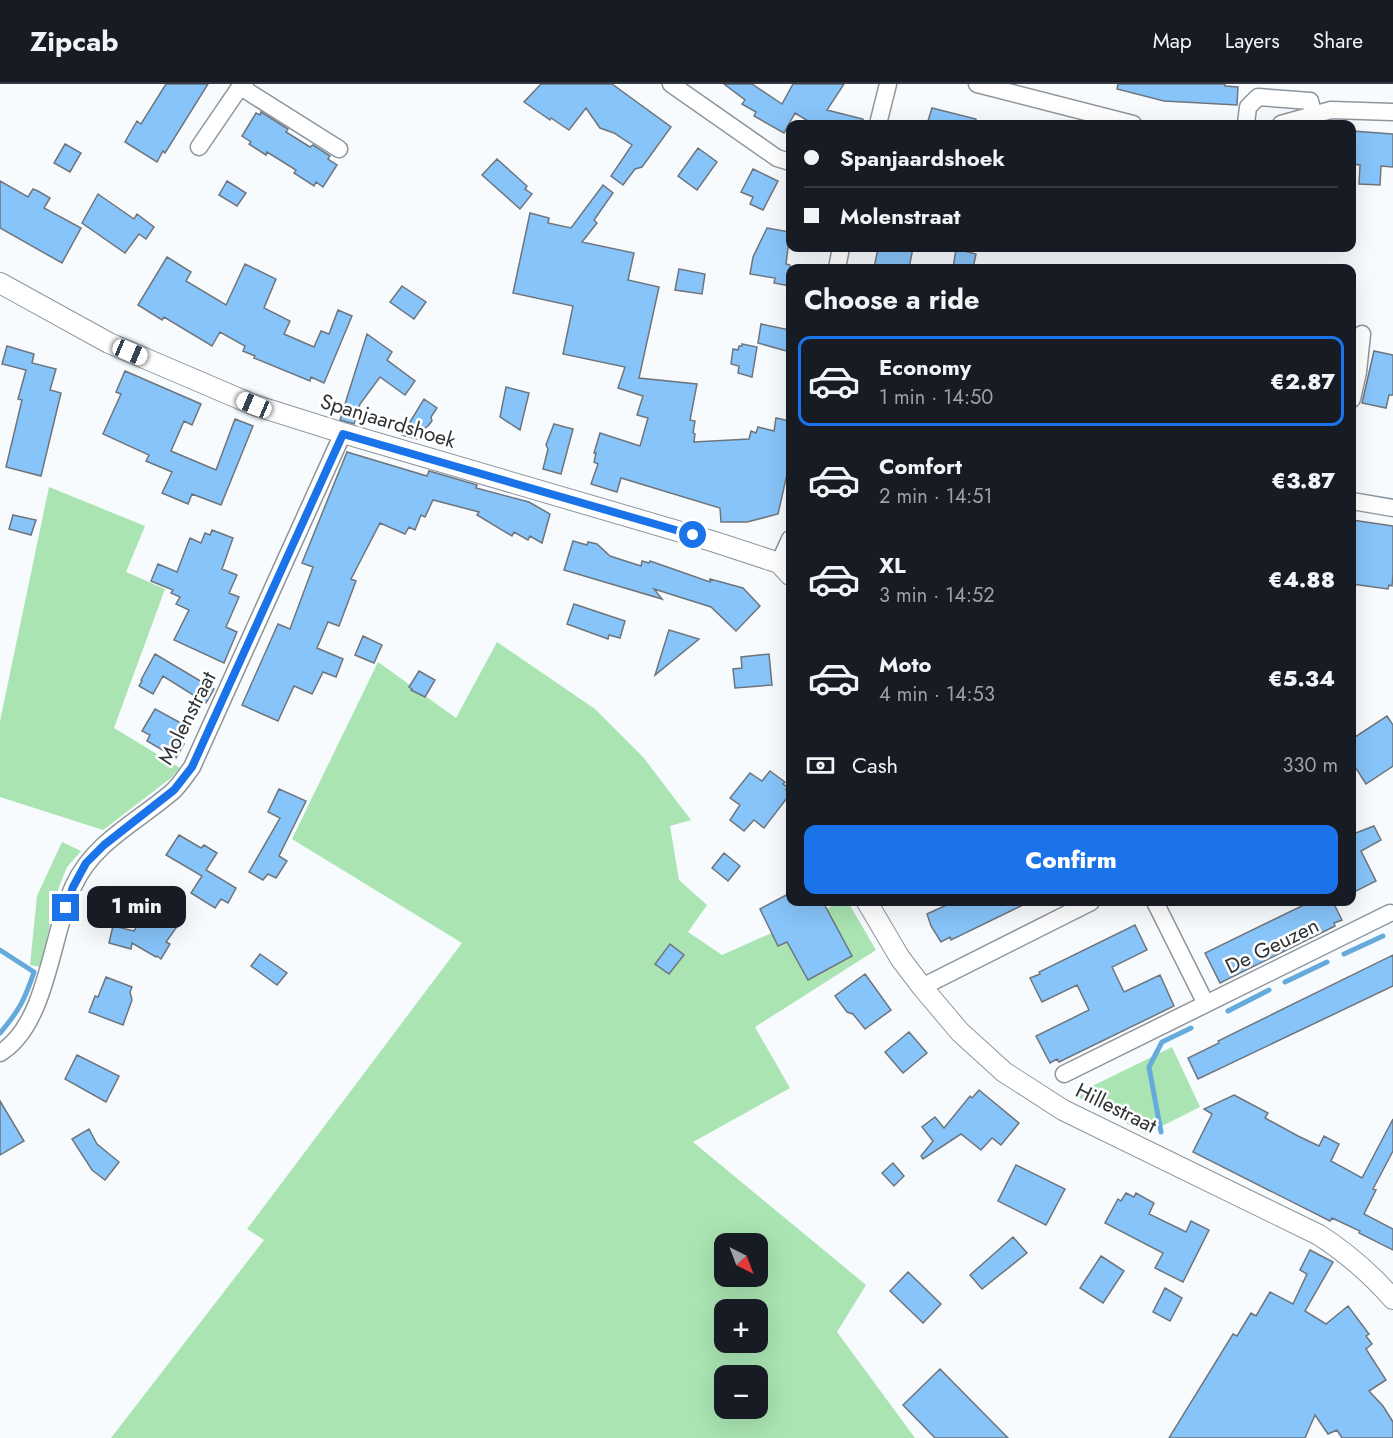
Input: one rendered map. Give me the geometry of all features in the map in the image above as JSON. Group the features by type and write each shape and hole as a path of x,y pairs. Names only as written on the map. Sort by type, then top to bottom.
{"street":[{"path":"199,147 243,84 247,92 339,149"},
{"path":"671,84 777,158 786,161"},
{"path":"879,120 888,84"},
{"path":"977,84 1117,120"},
{"path":"1246,120 1248,107 1258,97 1310,101 1314,120 1331,110 1393,112"},
{"name":"Spanjaardshoek","path":"0,283 109,343 254,405 343,434 715,542 785,569"},
{"path":"1356,381 1362,334"},
{"name":"Molenstraat","path":"0,1053 22,1033 33,1012 73,887 86,863 104,845 174,790 192,767 343,434"},
{"path":"1356,502 1393,508"},
{"name":"Hillestraat","path":"869,906 900,958 922,987 960,1032 1004,1072 1063,1110 1318,1235 1345,1252 1369,1272 1393,1299"},
{"path":"922,987 1083,906"},
{"path":"1157,906 1206,1004"},
{"name":"De Geuzen","path":"1064,1074 1390,913"}],"green space":[{"path":"49,487 145,526 126,572 165,589 114,728 180,768 171,778 103,830 0,797 0,721"},
{"path":"497,642 595,709 643,757 691,820 670,826 679,880 707,905 688,932 722,955 832,906 850,906 876,950 755,1027 790,1088 693,1142 866,1285 837,1332 915,1438 111,1438 264,1240 247,1229 462,943 292,839 378,662 456,718"},
{"path":"62,842 81,851 67,867 59,887 40,967 30,965 37,896"},
{"path":"1172,1047 1200,1107 1146,1134 1074,1095"}],"building":[{"path":"166,84 208,84 157,162 125,142 137,121 141,124"},
{"path":"541,84 612,84 671,127 642,167 635,169 623,185 611,176 632,145 614,133 600,128 586,108 569,130 551,118 550,120 524,102"},
{"path":"724,84 752,84 782,104 793,84 844,84 827,110 863,120 806,120 795,113 791,120 786,120 784,133 754,116 756,112 742,104 745,100"},
{"path":"1118,84 1225,84 1225,86 1238,87 1237,105 1164,101 1117,89"},
{"path":"932,108 976,119 976,120 928,120"},
{"path":"261,112 288,129 286,132 330,156 328,159 337,165 323,187 316,182 314,186 294,173 296,170 267,152 266,155 249,144 251,142 242,136 256,113 260,115"},
{"path":"1356,131 1393,134 1393,167 1381,166 1380,185 1359,184 1360,165 1356,164"},
{"path":"65,144 81,153 70,172 54,163"},
{"path":"698,148 717,162 697,190 678,176"},
{"path":"497,159 527,186 525,189 532,194 520,209 482,175"},
{"path":"753,169 778,181 763,210 750,204 753,197 741,192"},
{"path":"0,181 28,197 33,189 38,191 50,198 44,208 81,228 62,263 0,228"},
{"path":"227,181 246,193 237,206 219,195"},
{"path":"603,185 613,193 594,220 597,223 582,242 634,253 628,280 659,287 639,378 697,384 690,420 695,421 694,442 749,439 751,431 756,433 758,427 774,431 776,418 786,420 786,479 778,514 747,522 721,522 720,508 621,478 617,492 591,484 598,464 594,462 596,453 594,453 600,433 640,446 648,418 637,415 643,396 618,388 625,367 563,354 573,306 513,293 530,213 549,218 548,223 571,228"},
{"path":"98,194 134,219 137,214 154,227 146,239 139,234 125,253 82,223"},
{"path":"767,228 786,231 786,285 774,283 775,278 750,274 753,257"},
{"path":"877,252 912,252 910,264 875,264"},
{"path":"956,252 976,254 974,264 954,264"},
{"path":"167,257 191,272 186,281 226,305 245,264 276,279 264,308 290,321 284,334 314,347 321,331 329,334 338,310 352,316 324,383 311,377 310,381 254,358 255,356 243,351 245,346 220,332 212,346 164,317 162,320 138,305"},
{"path":"679,269 705,274 702,294 675,290"},
{"path":"402,286 426,302 414,319 390,302"},
{"path":"761,324 786,329 786,351 758,343"},
{"path":"367,334 392,352 387,360 415,381 405,395 380,377 360,404 354,424 340,420"},
{"path":"742,344 757,347 752,377 738,373 739,366 731,364 733,349 738,350"},
{"path":"7,346 34,354 32,363 56,369 50,390 61,393 41,476 6,467 22,400 18,399 26,370 2,364"},
{"path":"1374,351 1393,355 1393,395 1389,395 1386,408 1362,403"},
{"path":"125,371 201,404 192,425 184,421 171,451 216,470 235,419 253,426 221,505 192,494 188,504 162,493 172,472 146,461 149,455 103,434 121,394 116,392"},
{"path":"506,387 529,393 520,430 500,417"},
{"path":"424,399 437,408 431,417 432,421 417,439 402,435"},
{"path":"554,424 573,429 561,474 543,469 548,449 546,445"},
{"path":"347,452 427,476 429,471 477,485 476,488 529,502 550,514 542,543 530,536 528,540 514,532 512,536 477,515 479,512 433,500 425,517 421,515 415,530 409,527 405,534 380,523 351,579 356,581 339,626 328,622 317,648 343,659 336,677 323,672 312,694 294,686 278,721 242,705 278,624 290,629 313,567 302,563"},
{"path":"13,515 36,520 31,535 9,529"},
{"path":"1356,521 1393,526 1393,574 1392,586 1389,585 1388,589 1356,585"},
{"path":"212,530 233,538 222,569 237,575 229,593 239,597 226,627 237,632 224,663 174,640 189,610 176,604 180,597 171,593 173,590 151,581 158,564 177,572 190,538 201,543 205,533 210,535"},
{"path":"573,541 587,545 588,542 597,544 610,556 641,566 642,561 649,563 650,561 710,582 710,579 743,588 760,606 736,631 711,607 654,589 662,599 564,570"},
{"path":"574,604 625,621 620,638 609,635 608,639 567,624"},
{"path":"669,630 699,639 655,675"},
{"path":"363,636 382,645 374,663 355,655"},
{"path":"155,654 214,689 206,703 163,676 153,694 139,686"},
{"path":"769,654 772,685 735,688 733,669 742,668 741,657"},
{"path":"419,671 435,680 425,697 409,687"},
{"path":"155,709 181,723 173,738 184,744 176,758 147,741 150,735 142,731"},
{"path":"1387,716 1393,725 1393,766 1366,784 1356,768 1356,736"},
{"path":"770,771 785,782 783,784 786,786 786,799 764,828 754,820 744,831 730,820 740,805 730,798 750,773 762,781"},
{"path":"279,789 306,801 279,856 287,861 276,878 268,874 263,880 249,872 280,818 268,812"},
{"path":"1374,826 1381,840 1361,851 1376,881 1356,891 1356,833"},
{"path":"179,835 201,848 204,845 217,853 206,870 236,888 228,903 221,899 215,908 191,893 202,876 166,855"},
{"path":"724,853 740,866 728,881 712,868"},
{"path":"786,895 786,906 825,906 852,956 808,980 787,942 778,946 760,909"},
{"path":"152,901 181,921 166,942 170,944 161,959 132,943 131,949 109,943 113,926 134,931"},
{"path":"944,906 1021,906 951,940 950,937 941,942 927,914"},
{"path":"1302,906 1335,906 1342,920 1334,923 1335,926 1220,983 1205,953"},
{"path":"1135,925 1147,950 1112,967 1124,992 1160,975 1174,1006 1059,1062 1057,1059 1050,1063 1036,1036 1089,1010 1077,985 1042,1002 1030,978"},
{"path":"670,944 684,955 669,974 655,964"},
{"path":"260,954 287,973 277,985 251,966"},
{"path":"1393,955 1393,986 1198,1079 1188,1058"},
{"path":"865,974 891,1010 865,1029 853,1014 847,1012 835,996"},
{"path":"106,977 132,987 130,992 132,1000 123,1025 89,1012"},
{"path":"909,1032 927,1053 903,1073 885,1052"},
{"path":"77,1055 119,1076 106,1102 65,1079"},
{"path":"979,1090 1019,1123 1001,1145 992,1138 981,1150 961,1134 923,1159 921,1156 933,1141 922,1127 935,1117 944,1128 970,1096 972,1098"},
{"path":"1234,1095 1268,1113 1265,1118 1319,1146 1324,1136 1339,1144 1331,1161 1362,1178 1393,1119 1393,1151 1373,1189 1376,1190 1364,1214 1393,1229 1393,1250 1359,1233 1360,1231 1332,1218 1330,1221 1193,1152 1212,1114 1204,1109"},
{"path":"0,1101 24,1141 0,1155"},
{"path":"89,1129 97,1144 119,1162 105,1180 92,1170 72,1139"},
{"path":"893,1163 904,1176 894,1186 882,1173"},
{"path":"1016,1165 1065,1189 1046,1225 998,1201"},
{"path":"1126,1193 1134,1197 1136,1193 1154,1203 1149,1214 1186,1232 1191,1221 1209,1230 1183,1282 1155,1268 1163,1253 1105,1223 1118,1199 1121,1201"},
{"path":"1013,1237 1027,1253 982,1289 970,1275"},
{"path":"1310,1250 1333,1262 1305,1311 1326,1324 1348,1306 1369,1334 1366,1336 1372,1344 1366,1349 1386,1380 1369,1391 1383,1406 1393,1422 1393,1438 1342,1438 1337,1430 1328,1434 1315,1415 1305,1438 1169,1438 1233,1334 1237,1336 1251,1313 1256,1316 1270,1292 1293,1304 1307,1274 1300,1270"},
{"path":"1101,1256 1124,1271 1103,1303 1080,1288"},
{"path":"908,1272 941,1304 923,1323 890,1291"},
{"path":"1165,1288 1182,1298 1170,1321 1153,1312"},
{"path":"940,1369 1008,1438 935,1438 903,1405"}],"waterway":[{"path":"1344,954 1383,936"},
{"path":"0,950 34,972 21,1004 0,1033"},
{"path":"1285,982 1327,962"},
{"path":"1228,1011 1269,990"},
{"path":"1161,1132 1149,1067 1162,1042 1191,1028"}],"route":[{"path":"66,908 73,887 86,863 104,845 174,790 192,767 343,434 693,535"}]}
